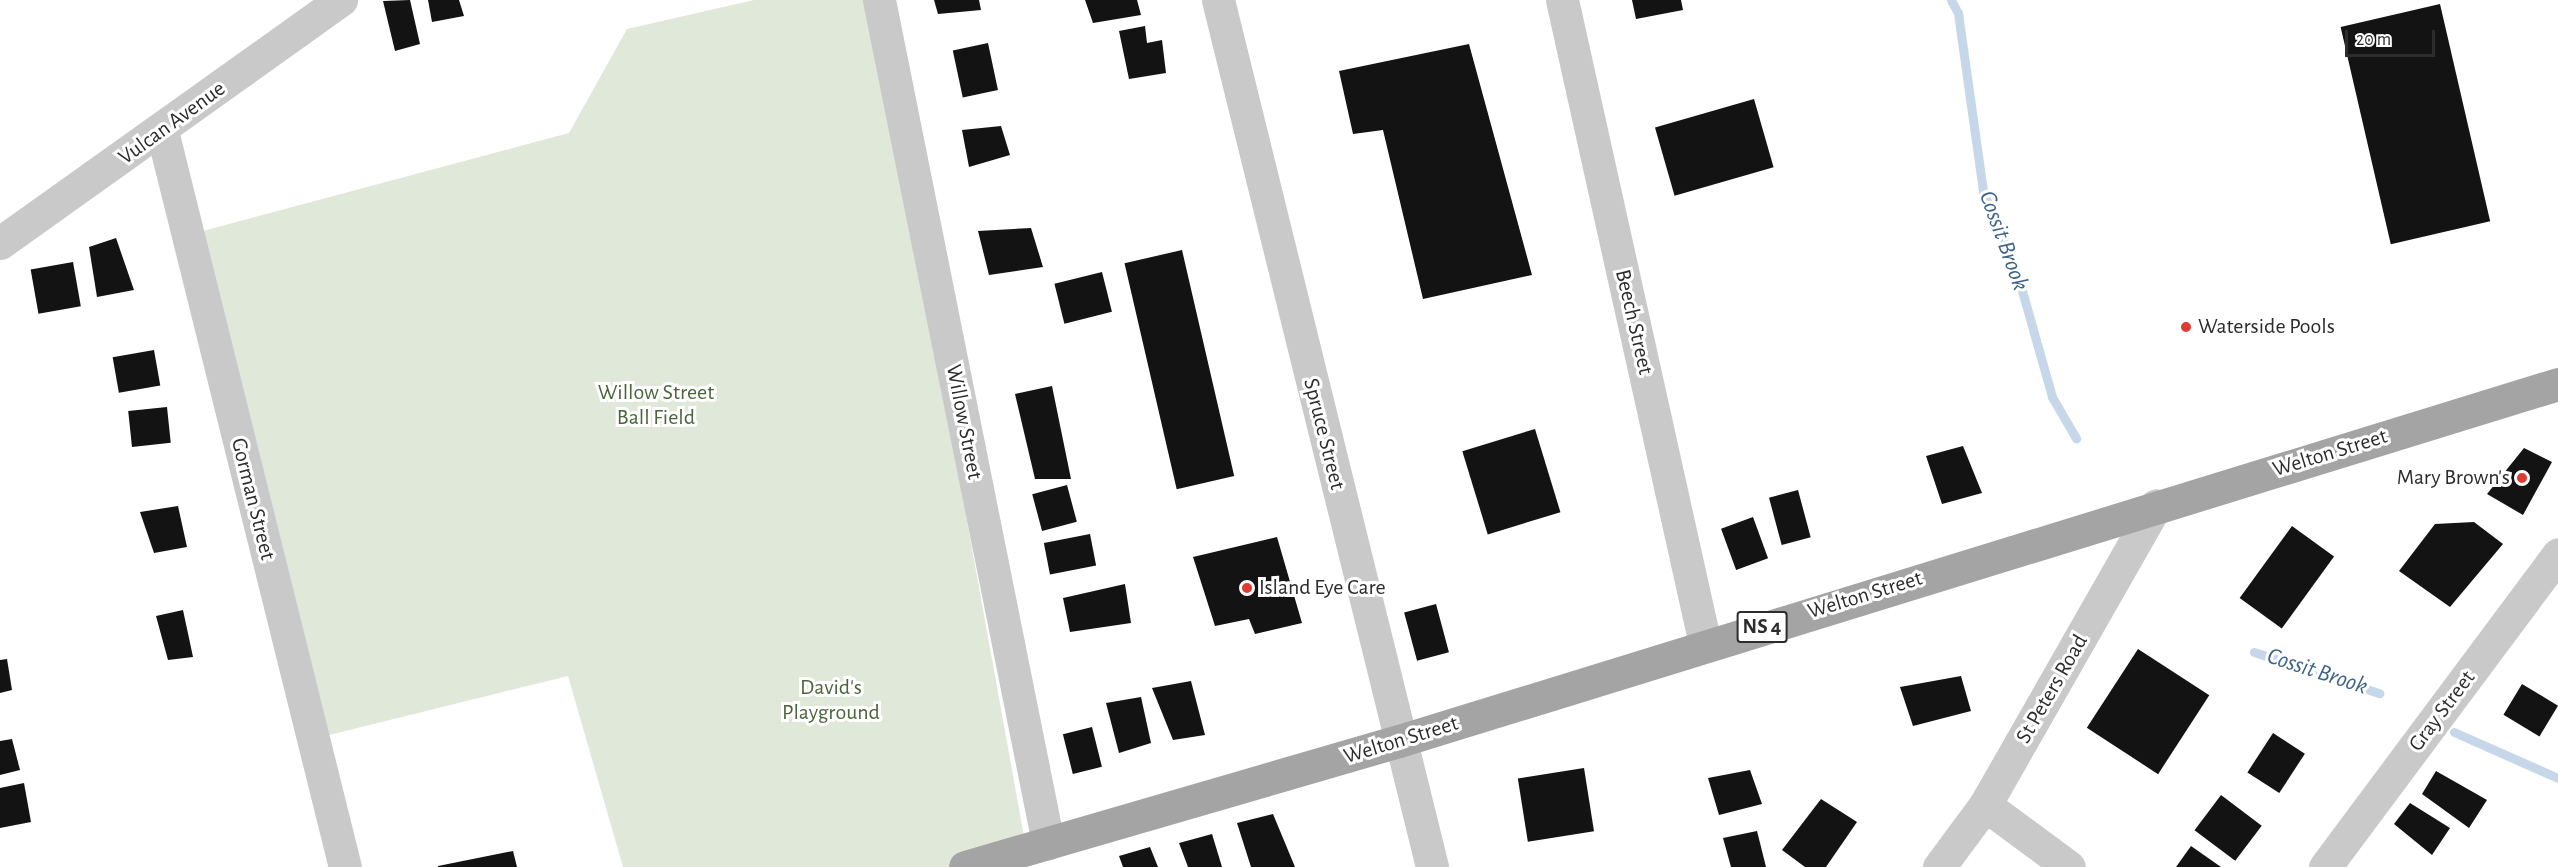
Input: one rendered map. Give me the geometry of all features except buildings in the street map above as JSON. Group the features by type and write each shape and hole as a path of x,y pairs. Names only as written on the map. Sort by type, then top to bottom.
{"main road":[{"name":"Welton Street","path":"964,867 1037,853 1705,644 2558,384"}],"street":[{"name":"Vulcan Avenue","path":"0,243 162,132 341,0"},
{"name":"Willow Street","path":"879,0 1037,853"},
{"name":"Spruce Street","path":"1218,0 1432,867"},
{"name":"Beech Street","path":"1562,0 1705,644"},
{"name":"Gorman Street","path":"162,132 345,867"},
{"name":"St Peters Road","path":"1939,867 1985,805 2156,505"},
{"name":"Gray Street","path":"2325,867 2558,554"},
{"path":"1985,805 2069,867"}],"green space":[{"name":"Willow Street Ball Field","path":"754,0 873,0 1027,853 978,867 623,867 568,676 313,739 188,235 569,133 627,29"}],"waterway":[{"name":"Cossit Brook","path":"1951,0 1958,13 1983,191 2019,280 2052,397 2076,438"},
{"name":"Cossit Brook","path":"2254,652 2379,693"},
{"name":"Cossit Brook","path":"2454,732 2558,778"}],"place":[{"name":"Waterside Pools","path":"2186,327"},
{"name":"Mary Brown's","path":"2522,478"},
{"name":"Island Eye Care","path":"1247,588"}],"park label":[{"name":"David's Playground","path":"831,700"}]}
